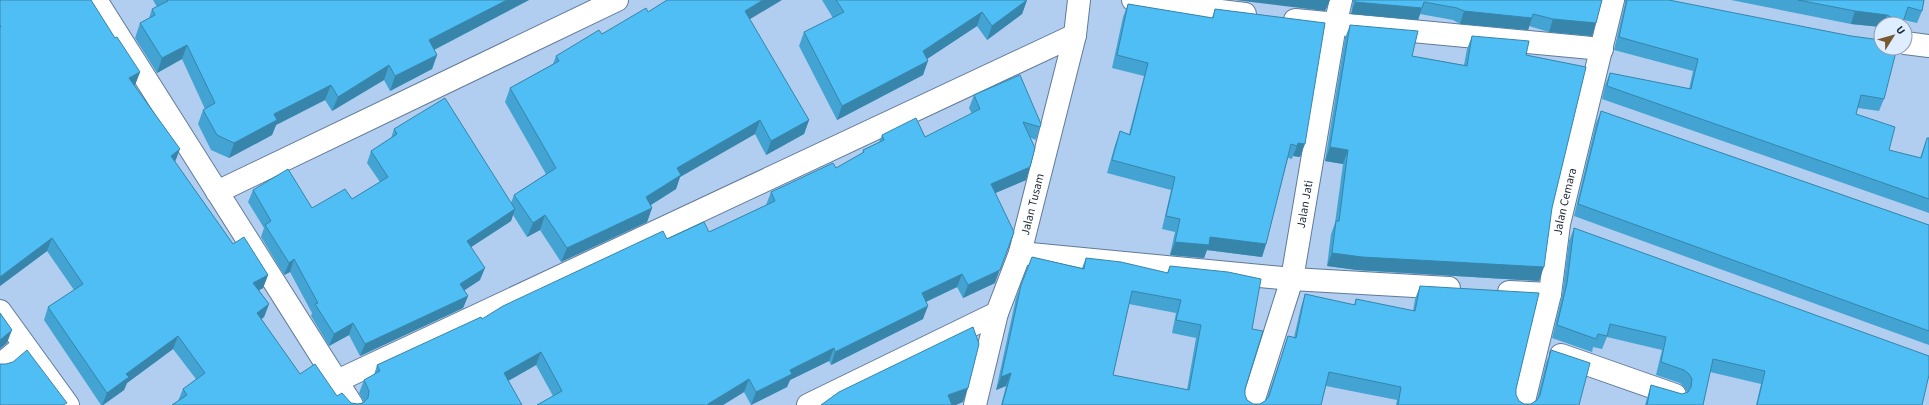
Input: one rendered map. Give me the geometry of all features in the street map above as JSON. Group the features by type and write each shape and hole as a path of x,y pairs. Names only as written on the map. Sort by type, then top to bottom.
{"street":[{"path":"96,0 351,405"},
{"path":"217,192 617,0"},
{"name":"Jalan Tusam","path":"975,405 997,313 1020,253 1075,35 1079,0"},
{"path":"1133,0 1335,25 1602,49"},
{"name":"Jalan Jati","path":"1252,405 1292,279 1335,25 1341,0"},
{"name":"Jalan Cemara","path":"1523,405 1550,294 1559,224 1595,110 1602,49 1614,0"},
{"path":"337,381 1075,35"},
{"path":"1913,44 1929,46"},
{"path":"1559,224 1581,232"},
{"path":"1020,253 1292,279 1550,294"},
{"path":"0,311 68,405"},
{"path":"808,405 997,313"},
{"path":"0,365 24,345"},
{"path":"1537,346 1675,395"}],"building":[{"path":"0,0 91,0 115,38 117,37 140,72 129,78 180,149 171,156 233,244 244,237 268,275 253,283 269,304 257,313 300,374 315,364 337,396 342,393 351,403 358,404 363,403 368,398 369,391 364,380 380,371 377,365 481,317 482,319 503,306 663,231 667,239 704,222 709,232 775,201 771,192 833,163 836,168 864,152 863,150 884,140 882,135 916,118 925,137 980,109 974,95 1020,75 1041,124 1040,127 1023,122 1035,148 1030,167 991,184 1014,232 1000,270 968,285 962,274 922,293 928,306 835,352 834,348 790,370 792,374 756,392 749,379 708,404 709,405 537,405 562,391 541,352 504,373 522,405 172,405 187,395 183,389 205,373 178,336 126,374 129,377 107,393 48,307 83,284 52,238 0,277"},
{"path":"167,0 507,0 429,40 437,55 395,76 389,65 338,97 331,85 274,114 277,120 234,143 217,135 203,110 215,103 187,45 162,58 140,23 155,15 152,9 168,1"},
{"path":"667,0 763,0 745,11 809,120 771,141 760,120 677,168 681,175 646,197 652,208 567,248 545,215 533,223 514,195 556,168 510,88 559,61 556,56 599,30 602,34 646,8 648,12"},
{"path":"836,0 1027,0 992,26 982,12 923,51 928,61 842,106 804,32 844,12"},
{"path":"1355,0 1602,0 1596,23 1553,19 1533,14 1532,18 1464,11 1457,8 1424,2 1422,8 1355,2"},
{"path":"1627,0 1669,0 1851,36 1873,39 1873,56 1895,56 1884,99 1861,95 1856,114 1895,127 1889,150 1921,158 1927,138 1929,138 1929,199 1607,86 1610,73 1691,89 1698,59 1619,37"},
{"path":"1798,0 1924,0 1922,11 1908,7 1905,16 1889,16"},
{"path":"1128,4 1213,18 1215,9 1325,23 1305,144 1298,143 1297,146 1291,144 1266,244 1210,237 1209,245 1175,242 1180,219 1166,216 1175,177 1112,160 1120,131 1130,135 1148,63 1117,55"},
{"path":"1350,25 1418,31 1412,56 1467,66 1472,36 1529,41 1526,55 1586,67 1552,208 1544,267 1362,257 1332,253 1336,221 1339,221 1348,150 1330,147"},
{"path":"445,98 515,209 467,241 485,268 460,284 468,296 365,344 353,323 334,334 315,304 318,303 294,259 289,263 265,225 271,221 253,190 288,169 312,208 345,189 352,199 388,177 371,151 397,134 394,129"},
{"path":"1601,111 1929,225 1929,331 1578,204"},
{"path":"1574,228 1929,356 1929,375 1922,405 1757,405 1765,371 1713,359 1703,405 1647,405 1651,385 1682,394 1688,392 1691,387 1692,379 1689,374 1684,370 1661,362 1666,337 1610,324 1607,336 1598,334 1596,339 1557,325 1567,283"},
{"path":"1032,257 1084,269 1086,258 1121,262 1168,273 1170,266 1228,272 1261,279 1252,329 1263,331 1245,389 1247,400 1253,404 1260,404 1269,396 1288,336 1296,338 1305,294 1355,305 1356,299 1415,311 1420,286 1539,293 1516,389 1516,395 1519,401 1524,404 1531,404 1537,400 1540,395 1551,350 1590,363 1579,405 1398,405 1401,387 1329,372 1321,405 1002,405 1011,373 1001,377 1021,285","holes":["1132,291 1181,300 1176,320 1201,325 1189,390 1113,375"]},
{"path":"0,313 12,330 0,340"},
{"path":"973,327 979,344 968,388 948,395 952,405 821,405 839,392"},
{"path":"27,350 67,403 63,405 0,405 0,364 13,362"}]}
